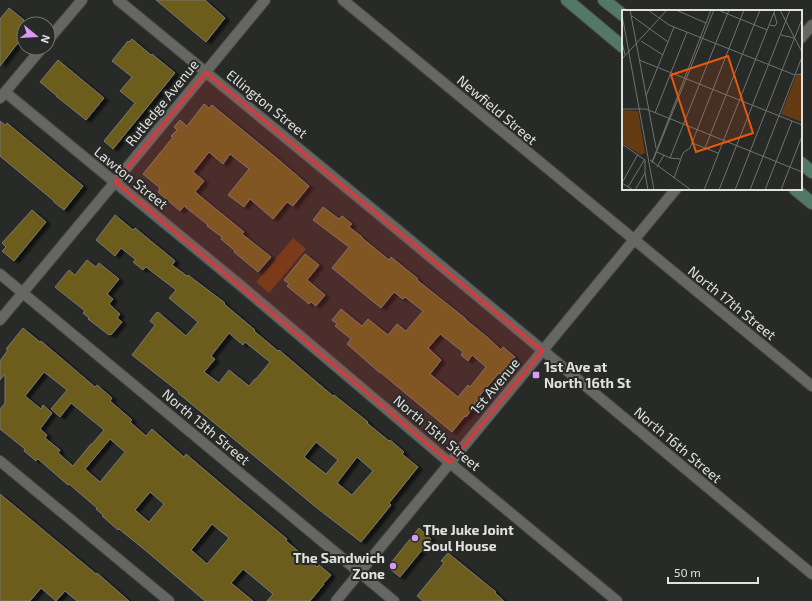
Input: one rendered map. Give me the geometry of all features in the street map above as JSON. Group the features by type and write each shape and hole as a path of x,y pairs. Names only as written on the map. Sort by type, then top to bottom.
{"street":[{"path":"56,31 82,0"},
{"name":"Ellington Street","path":"118,0 398,230"},
{"name":"Rutledge Avenue","path":"0,320 265,0"},
{"name":"Newfield Street","path":"343,0 634,241"},
{"path":"567,0 622,46"},
{"path":"604,0 622,14"},
{"path":"802,37 812,25"},
{"path":"2,95 35,56"},
{"name":"Lawton Street","path":"2,95 115,182 240,285"},
{"path":"802,163 812,172"},
{"name":"1st Avenue","path":"336,601 675,190"},
{"path":"796,190 812,203"},
{"name":"North 16th Street","path":"398,230 812,574"},
{"name":"North 17th Street","path":"634,241 812,386"},
{"name":"North 13th Street","path":"0,274 394,601"},
{"name":"North 15th Street","path":"240,285 450,463 617,601"},
{"path":"0,461 169,601"}],"highlighted area":[{"path":"206,72 543,351 450,463 115,182"}],"shaded area":[{"path":"293,238 306,249 269,293 256,282"}],"building":[{"path":"156,0 205,0 225,18 206,42"},
{"path":"9,8 19,16 16,16 16,45 0,66 0,19"},
{"path":"132,39 175,73 113,149 104,141 135,103 120,91 132,77 112,61 128,41 129,42"},
{"path":"58,60 104,98 86,120 40,82"},
{"path":"204,104 209,108 212,105 309,186 293,206 287,202 273,219 250,199 244,207 228,195 249,169 230,154 223,164 209,152 193,172 204,181 195,192 244,232 242,234 271,257 258,272 234,252 235,251 221,239 222,237 184,206 180,211 158,192 160,188 143,174 173,137 171,136 177,130 174,127 180,120 187,126"},
{"path":"0,121 5,125 7,123 83,186 64,210 0,156"},
{"path":"323,207 339,219 342,216 352,224 349,227 362,238 389,260 391,257 501,350 503,347 515,357 480,395 481,396 466,417 465,416 452,432 347,344 351,339 335,326 337,324 332,320 341,309 362,326 368,319 388,335 397,324 406,331 423,311 405,297 403,299 394,292 381,308 332,268 349,247 313,220","holes":["440,334 463,352 461,355 468,361 472,355 486,367 470,387 468,385 458,397 430,374 441,360 428,348"]},
{"path":"32,210 46,222 14,261 2,251 6,247 2,243"},
{"path":"115,215 133,230 135,228 175,261 172,265 225,303 224,304 255,330 254,331 278,351 279,350 333,396 334,395 368,422 367,423 389,441 390,440 404,452 402,454 418,467 389,503 391,505 361,542 317,508 178,393 179,392 132,355 155,325 150,321 158,312 186,336 198,322 169,298 176,290 146,267 143,270 133,262 136,260 121,248 115,256 96,240","holes":["229,333 243,345 245,342 270,362 249,386 229,370 219,383 204,372 215,359 211,356","316,442 338,460 326,474 304,457","357,457 373,471 352,495 337,483"]},
{"path":"305,254 319,265 307,280 325,295 316,306 311,302 309,304 287,286 289,284 284,280"},
{"path":"87,260 96,267 99,263 119,279 107,294 113,299 109,304 120,314 117,318 122,322 111,335 88,319 89,318 83,313 85,311 55,287 69,270 75,275"},
{"path":"23,328 40,342 41,341 95,387 97,385 112,398 110,401 132,420 130,422 146,436 152,429 184,457 186,454 287,539 286,541 317,567 319,565 331,575 310,601 267,601 273,594 243,569 231,583 253,601 205,601 145,550 119,529 118,530 102,516 103,515 96,509 97,508 69,484 68,485 38,459 36,461 24,451 25,449 0,429 0,409 5,403 5,374 0,380 0,361 8,350 6,349","holes":["44,372 67,390 51,409 60,417 71,403 104,430 73,466 58,453 60,450 45,438 47,435 40,429 52,413 43,405 41,409 25,396","110,439 125,452 100,482 85,469","150,492 164,504 149,522 135,510","212,524 229,538 207,564 191,550"]},
{"path":"0,494 129,601 77,601 65,591 56,601 41,588 30,601 0,601"},
{"path":"419,528 431,539 400,577 390,569 390,564"},
{"path":"448,553 496,592 495,593 504,601 423,601 417,596 444,563 441,561"}],"place":[{"name":"1st Ave at North 16th St","path":"536,375"},
{"name":"The Juke Joint Soul House","path":"415,538"},
{"name":"The Sandwich Zone","path":"393,566"}]}
